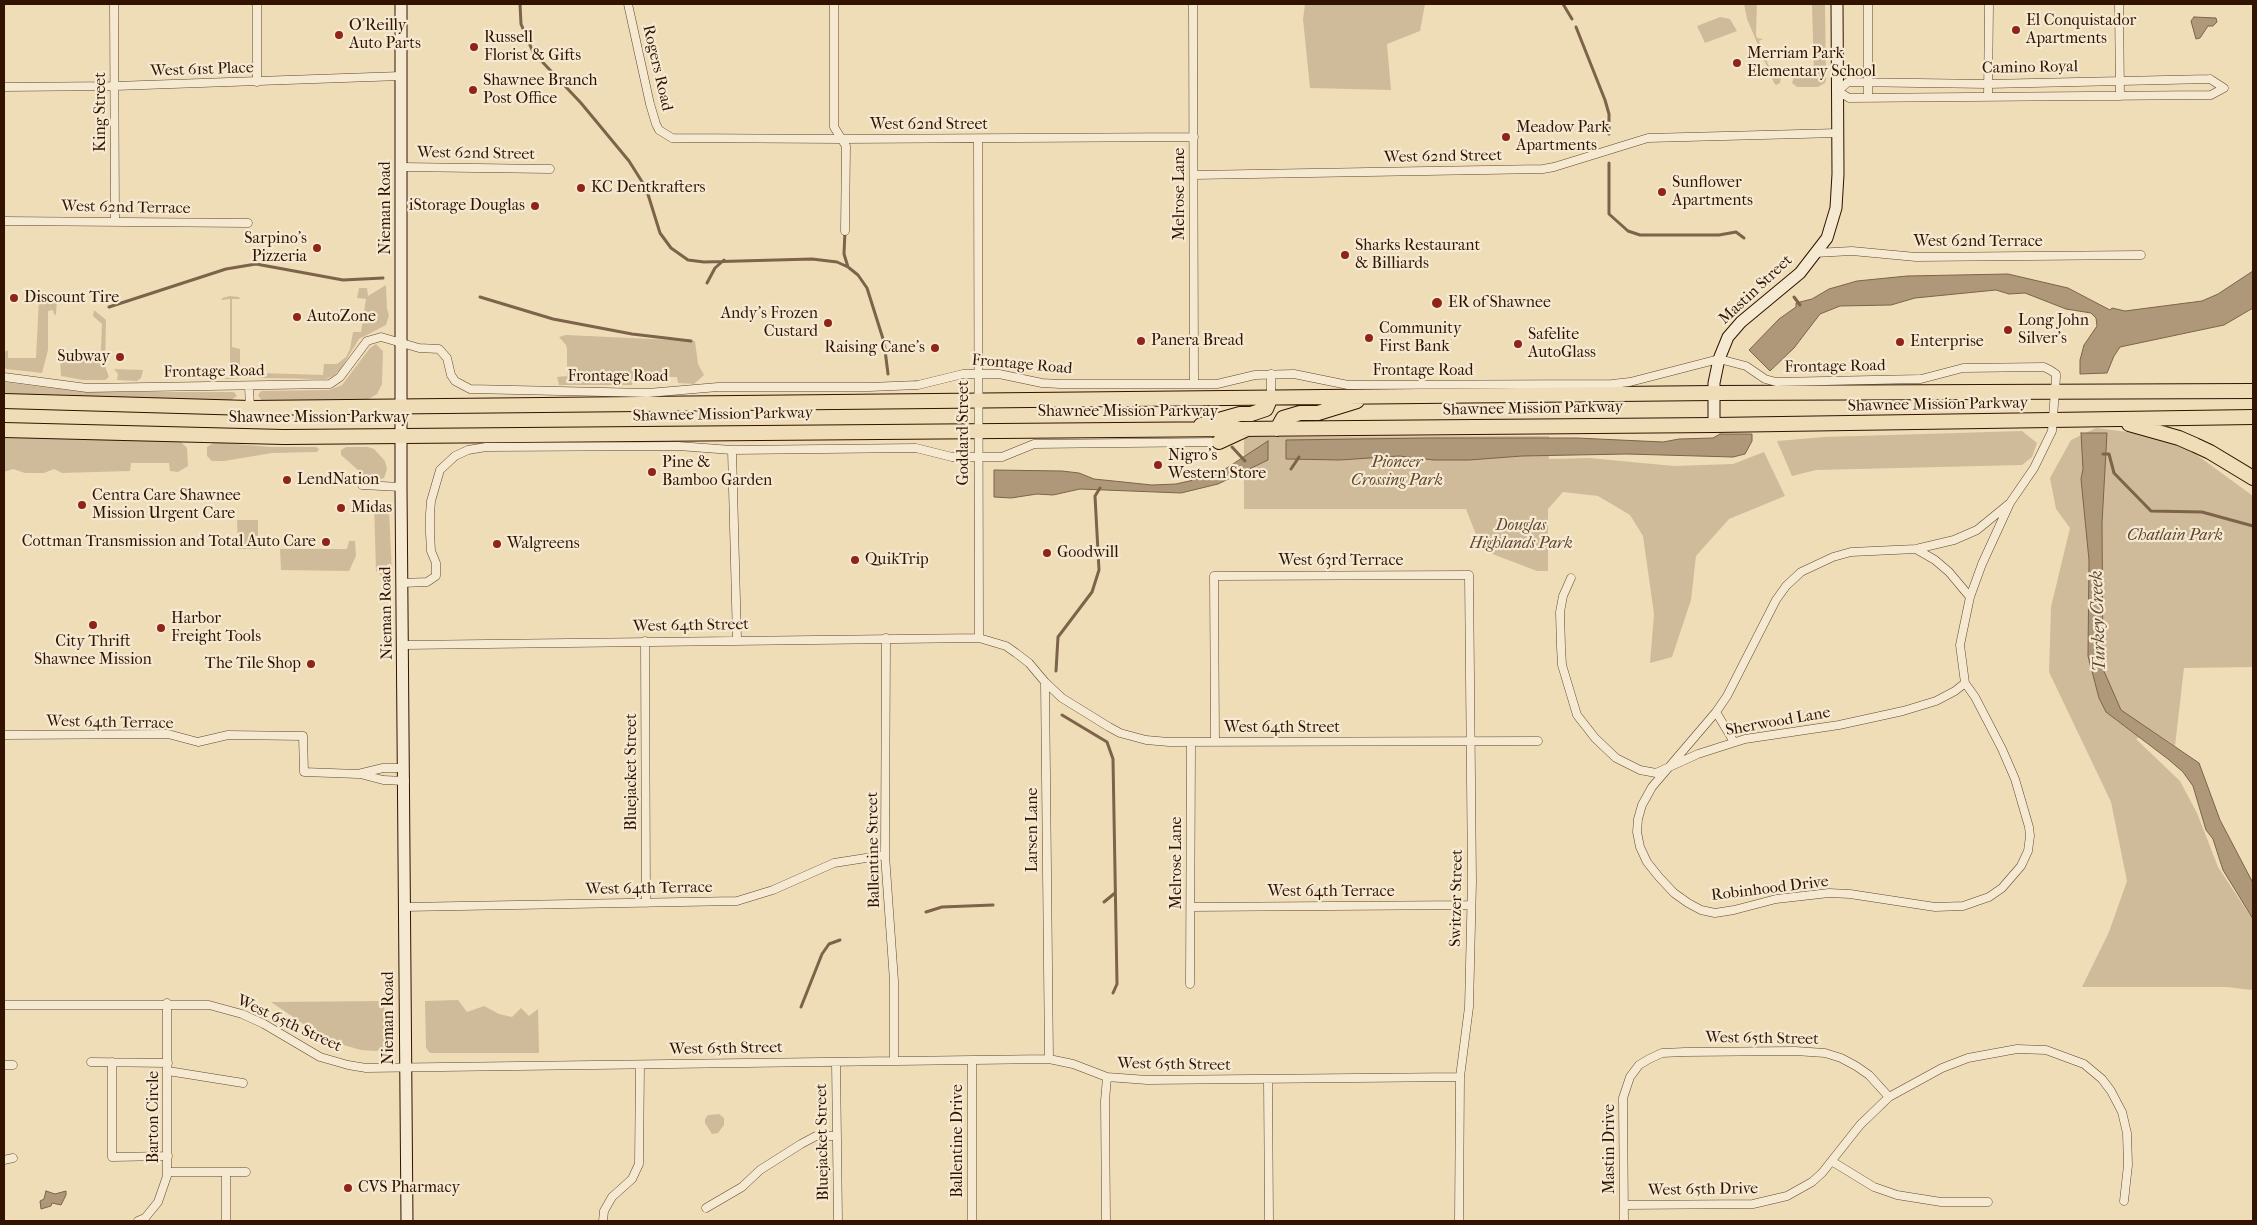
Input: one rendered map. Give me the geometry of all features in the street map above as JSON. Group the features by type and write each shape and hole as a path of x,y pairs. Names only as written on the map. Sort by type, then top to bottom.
{"highway":[{"name":"Shawnee Mission Parkway","path":"4,401 250,408 2251,389"},
{"path":"1277,429 1284,418 1300,413 1318,413 1374,396"},
{"path":"1186,429 1266,409 1271,397"},
{"name":"Shawnee Mission Parkway","path":"4,430 284,437 978,430 1246,430 2253,417"},
{"path":"2114,419 2179,438 2210,452 2253,478"},
{"path":"1219,442 1246,430"}],"main road":[{"name":"Nieman Road","path":"401,4 401,487 404,645 407,1221"},
{"name":"Mastin Street","path":"1714,425 1714,393 1720,359 1728,338 1741,322 1800,273 1827,238 1836,208 1838,184 1837,4"}],"street":[{"name":"King Street","path":"114,4 115,221"},
{"path":"256,4 257,82"},
{"name":"Rogers Road","path":"628,4 650,104 656,124 665,134"},
{"path":"834,4 834,127 846,146 846,231"},
{"name":"Melrose Lane","path":"1193,4 1194,384"},
{"path":"1868,4 1868,98"},
{"path":"1988,97 1989,4"},
{"path":"1838,90 1849,98 2120,96 2119,4"},
{"name":"West 61st Place","path":"4,87 115,86 401,76"},
{"name":"Camino Royal","path":"1838,90 1848,82 1988,84 2210,79 2224,88 2211,95 2120,96"},
{"name":"West 62nd Street","path":"1194,175 1543,169 1648,138 1838,133"},
{"name":"West 62nd Street","path":"665,134 672,138 684,139 1194,137"},
{"name":"Goddard Street","path":"978,139 979,638"},
{"name":"West 62nd Street","path":"402,167 550,169"},
{"name":"West 62nd Terrace","path":"4,221 248,223"},
{"name":"West 62nd Terrace","path":"1815,253 1852,251 1916,257 2142,255"},
{"name":"Frontage Road","path":"4,377 87,388 330,384 340,377 366,341 381,336 420,348 439,349 447,358 451,375 455,381 463,387 475,389 648,393 718,387 869,388 918,385 963,374 999,374 1042,383 1217,384 1239,377 1271,374 1308,376 1348,385 1612,384 1630,382 1720,359 1746,366 1764,380 1776,382 1915,380 1963,368 2044,368 2056,374 2055,391"},
{"path":"1271,374 1271,397"},
{"path":"249,386 250,408"},
{"name":"Robinhood Drive","path":"2010,503 1977,530 1954,540 1916,549 1851,552 1833,557 1801,572 1786,586 1776,600 1742,669 1716,712 1652,787 1642,805 1637,832 1640,847 1647,862 1674,893 1688,904 1701,910 1715,913 1776,900 1829,893 1850,894 1935,907 1972,904 1995,893 2013,876 2028,851 2030,836 2015,779 2002,749 1975,697 1965,682 1960,645 1970,596 1982,564 2010,503 2046,447 2052,430 2055,391"},
{"path":"402,583 427,582 436,576 436,563 431,551 430,533 431,501 434,489 440,470 445,464 468,450 497,447 668,446 732,450 916,448 952,457 1002,457 1034,444 1219,442"},
{"path":"732,450 737,639"},
{"path":"362,485 401,487"},
{"path":"1916,549 1935,560 1949,572 1970,596"},
{"name":"West 63rd Terrace","path":"1215,742 1214,576 1469,575"},
{"name":"Switzer Street","path":"1459,1221 1460,1078 1469,1007 1471,905 1469,575"},
{"name":"Sherwood Lane","path":"1571,578 1562,596 1560,612 1561,647 1562,664 1577,715 1595,738 1616,758 1640,770 1656,773 1698,754 1734,742 1883,716 1936,701 1955,691 1965,682"},
{"name":"Ballentine Street","path":"886,638 885,855 893,973 894,1061"},
{"path":"979,638 1006,646 1029,663 1045,682"},
{"name":"West 64th Street","path":"404,645 737,639 979,638"},
{"name":"Bluejacket Street","path":"645,641 646,903"},
{"name":"West 64th Street","path":"1045,682 1062,698 1120,733 1146,740 1191,742 1538,741"},
{"name":"Larsen Lane","path":"1045,682 1049,1060"},
{"path":"1716,712 1734,742"},
{"name":"West 64th Terrace","path":"4,735 168,734 198,742 228,735 303,736 304,772 358,774 383,780 404,780"},
{"name":"Melrose Lane","path":"1190,984 1191,742"},
{"name":"West 64th Terrace","path":"358,774 382,768 404,768"},
{"name":"West 64th Terrace","path":"405,907 737,901 773,890 834,863 885,855"},
{"name":"West 64th Terrace","path":"1191,907 1471,905"},
{"name":"West 65th Street","path":"4,1005 168,1003 209,1005 242,1014 290,1038 320,1057 348,1066 366,1068 1049,1060 1073,1064 1107,1077 1147,1080 1460,1078"},
{"name":"Barton Circle","path":"138,1221 145,1218 158,1202 164,1190 167,1172 168,1003"},
{"name":"West 65th Drive","path":"1624,1206 1761,1203 1778,1200 1803,1188 1833,1162 1860,1125 1889,1097 1942,1068 1993,1052 2017,1049 2046,1050 2084,1064 2102,1079 2111,1091 2122,1112 2127,1141 2128,1165 2124,1201"},
{"name":"West 65th Street","path":"1630,1077 1639,1065 1648,1058 1662,1053 1794,1052 1825,1054 1841,1058 1856,1066 1869,1075 1889,1097"},
{"name":"Ballentine Drive","path":"972,1061 972,1221"},
{"path":"91,1062 168,1067 243,1084"},
{"path":"112,1062 112,1156 168,1156"},
{"name":"Bluejacket Street","path":"836,1062 838,1221"},
{"path":"4,1065 13,1064"},
{"path":"603,1221 604,1211 612,1197 632,1179 639,1164 640,1064"},
{"path":"1106,1221 1107,1077"},
{"name":"Mastin Drive","path":"1624,1221 1624,1098 1630,1077"},
{"path":"1268,1080 1270,1221"},
{"path":"706,1208 742,1187 760,1170 801,1144 816,1136 837,1136"},
{"path":"4,1160 13,1158"},
{"path":"1833,1162 1874,1186 1897,1195 1941,1202 1988,1202"},
{"path":"167,1172 246,1172"},
{"path":"226,1172 226,1221"}],"green space":[{"path":"1305,4 1425,4 1420,31 1387,44 1391,90 1310,88 1303,19"},
{"path":"1744,4 1757,4 1756,35 1757,38 1763,39 1759,41 1773,77 1781,77 1780,83 1776,85 1747,19"},
{"path":"1812,4 1825,4 1826,80 1825,83 1818,87 1797,87 1792,83 1794,76 1814,75"},
{"path":"1720,17 1730,19 1737,31 1705,43 1697,26"},
{"path":"386,285 389,315 386,325 359,339 340,370 333,376 326,379 259,378 256,372 258,364 261,363 262,373 323,375 324,364 337,364 346,357 350,349 353,332 361,332 366,299 357,298 359,288 367,288 368,296"},
{"path":"230,296 239,297 240,299 232,299 232,347 240,349 240,374 239,378 225,379 230,377 230,299 222,300 222,298"},
{"path":"57,298 56,315 53,310 48,311 48,350 42,373 6,369 4,365 4,352 8,350 8,358 36,358 39,299"},
{"path":"94,310 106,320 105,366 109,377 105,380 83,380 61,376 60,359 84,361 84,358 98,358 101,350 102,324 93,316"},
{"path":"566,335 695,341 698,364 704,375 694,384 678,383 677,377 634,377 632,385 559,385 557,377 567,376 567,349 559,337"},
{"path":"376,344 383,351 382,384 377,394 367,400 262,401 258,395 261,391 329,390 342,385 370,348"},
{"path":"114,369 143,370 141,378 137,381 117,380 118,374"},
{"path":"4,382 83,392 234,392 237,396 231,400 4,395"},
{"name":"Chatlain Park","path":"2096,428 2144,434 2190,450 2253,496 2253,667 2184,668 2175,746 2151,730 2136,739 2180,781 2197,813 2218,867 2253,920 2253,987 2251,990 2227,987 2082,987 2109,932 2127,881 2111,802 2049,672 2051,607 2070,528 2056,509 2050,478 2071,440"},
{"path":"2022,431 2037,443 2032,457 2022,465 1816,470 1792,476 1777,441 1824,437"},
{"path":"4,436 181,442 187,448 188,466 178,472 170,471 169,463 131,463 130,471 62,473 54,469 44,473 25,473 13,469 4,472"},
{"path":"1549,436 1549,459 1589,458 1674,466 1733,464 1764,452 1785,496 1729,519 1696,556 1691,600 1672,657 1650,663 1654,614 1643,536 1630,515 1598,496 1563,492 1548,509 1548,571 1537,571 1482,550 1466,509 1244,509 1244,437"},
{"path":"215,442 270,447 316,447 319,449 317,452 272,453 224,461 212,461 207,456 207,447"},
{"path":"346,447 368,447 374,449 385,461 387,469 384,478 374,481 366,477 341,455 341,450"},
{"path":"374,502 384,502 389,509 392,574 383,577 376,571"},
{"path":"237,520 258,520 258,549 238,549"},
{"path":"349,541 355,541 356,556 349,571 281,570 280,549 347,549"},
{"path":"458,1000 467,1012 484,1006 499,1014 512,1017 521,1008 529,1016 538,1009 539,1053 430,1053 426,1048 425,1001"},
{"path":"384,1001 386,1046 382,1050 375,1051 361,1050 340,1044 318,1034 271,1002"},
{"path":"719,1114 724,1118 724,1125 718,1133 712,1134 705,1123 705,1119 708,1115"}],"water":[{"path":"2194,17 2216,18 2217,22 2213,26 2208,26 2200,38 2196,39 2191,21"},
{"path":"2253,271 2253,308 2224,325 2120,347 2107,373 2080,374 2080,360 2084,345 2097,326 2096,318 2091,313 2066,309 2025,293 2009,294 1996,290 1915,298 1891,305 1840,306 1820,314 1794,348 1770,371 1749,350 1779,319 1796,307 1796,303 1812,299 1829,289 1857,281 1907,276 2008,274 2068,288 2110,310 2112,308 2125,311 2202,301 2218,294"},
{"name":"Turkey Creek","path":"2081,433 2107,433 2102,523 2103,669 2121,710 2199,763 2220,820 2253,883 2253,919 2223,870 2213,839 2206,830 2193,786 2183,772 2168,759 2106,712 2099,698 2088,656 2089,560 2081,479 2083,469"},
{"path":"1720,434 1752,434 1752,441 1745,454 1733,457 1627,454 1522,456 1469,460 1434,460 1399,456 1340,460 1286,459 1286,440 1577,438 1663,442 1679,439 1713,438"},
{"path":"1268,441 1268,460 1218,484 1181,493 1080,489 1053,495 1037,494 1011,498 994,497 994,470 1062,471 1079,473 1094,479 1152,485 1176,484 1216,475"},
{"path":"46,1191 55,1194 66,1191 61,1205 52,1203 51,1206 41,1209 40,1201 44,1199"}],"waterway":[{"path":"520,4 521,24 533,52 581,103 629,161 646,188 660,233 671,248 688,260 704,262 812,259 837,262 848,267 858,275 867,288 884,342 888,374"},
{"path":"1563,4 1572,19"},
{"path":"1576,27 1605,100 1609,114 1609,134"},
{"path":"1609,163 1609,214 1628,231 1640,235 1719,235 1736,232 1744,238"},
{"path":"845,231 844,254 848,267"},
{"path":"707,283 715,268 724,260"},
{"path":"109,307 226,269 256,264 343,280 383,278"},
{"path":"480,297 553,319 632,334 691,341"},
{"path":"1794,297 1800,305"},
{"path":"1232,447 1245,461"},
{"path":"2103,454 2109,454 2114,473 2151,511 2202,512 2253,526"},
{"path":"1291,469 1299,457"},
{"path":"1056,671 1058,637 1092,592 1099,570 1095,496 1100,488"},
{"path":"1062,715 1107,742 1113,759 1117,984 1113,993"},
{"path":"1104,902 1115,893"},
{"path":"926,912 942,907 993,905"},
{"path":"801,1007 822,954 829,944 840,940"}],"place":[{"name":"El Conquistador Apartments","path":"2016,30"},
{"name":"O'Reilly Auto Parts","path":"339,35"},
{"name":"Russell Florist & Gifts","path":"474,47"},
{"name":"Merriam Park Elementary School","path":"1737,63"},
{"name":"Shawnee Branch Post Office","path":"473,90"},
{"name":"Meadow Park Apartments","path":"1506,137"},
{"name":"KC Dentkrafters","path":"581,188"},
{"name":"Sunflower Apartments","path":"1662,192"},
{"name":"iStorage Douglas","path":"535,206"},
{"name":"Sarpino's Pizzeria","path":"317,248"},
{"name":"Sharks Restaurant & Billiards","path":"1345,255"},
{"name":"Discount Tire","path":"14,298"},
{"name":"ER of Shawnee","path":"1437,303"},
{"name":"AutoZone","path":"297,317"},
{"name":"Andy's Frozen Custard","path":"828,323"},
{"name":"Long John Silver's","path":"2008,330"},
{"name":"Community First Bank","path":"1369,338"},
{"name":"Panera Bread","path":"1141,341"},
{"name":"Enterprise","path":"1900,342"},
{"name":"Safelite AutoGlass","path":"1518,344"},
{"name":"Raising Cane's","path":"935,348"},
{"name":"Subway","path":"120,357"},
{"name":"Nigro's Western Store","path":"1158,465"},
{"name":"Pine & Bamboo Garden","path":"652,472"},
{"name":"LendNation","path":"287,480"},
{"name":"Centra Care Shawnee Mission Urgent Care","path":"82,505"},
{"name":"Midas","path":"341,508"},
{"name":"Cottman Transmission and Total Auto Care","path":"326,542"},
{"name":"Walgreens","path":"497,544"},
{"name":"Goodwill","path":"1047,553"},
{"name":"QuikTrip","path":"855,560"},
{"name":"City Thrift Shawnee Mission","path":"93,625"},
{"name":"Harbor Freight Tools","path":"161,628"},
{"name":"The Tile Shop","path":"311,664"},
{"name":"CVS Pharmacy","path":"348,1188"}],"park label":[{"name":"Pioneer Crossing Park","path":"1397,472"},
{"name":"Douglas Highlands Park","path":"1521,535"}]}
